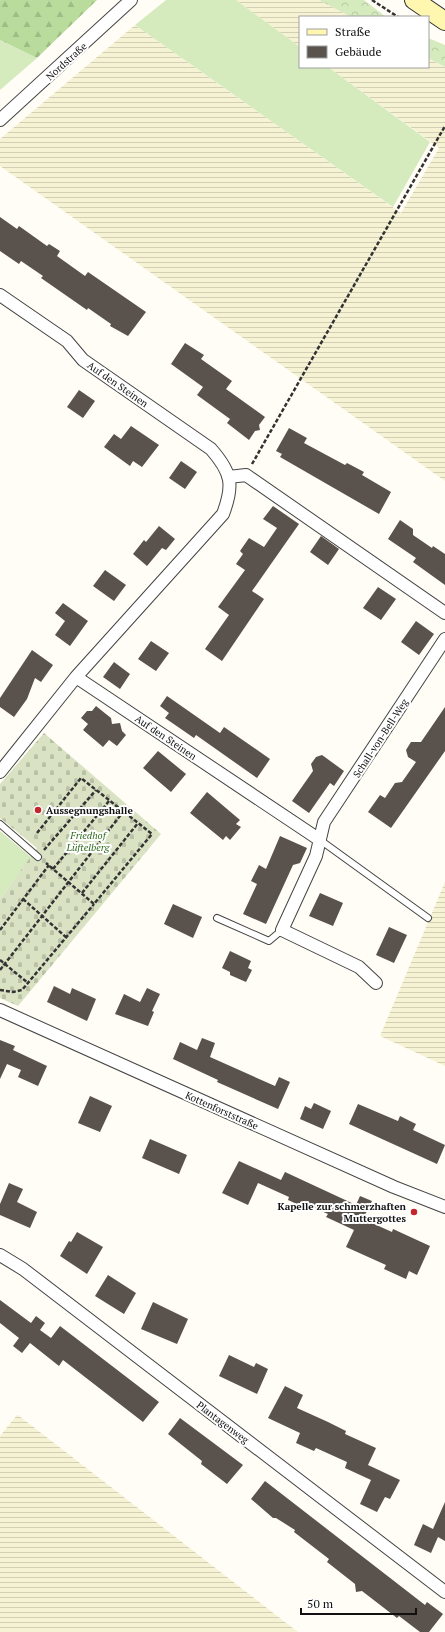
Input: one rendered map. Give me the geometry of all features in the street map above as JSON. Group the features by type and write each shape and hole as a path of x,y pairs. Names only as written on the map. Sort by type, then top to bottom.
{"main road":[{"path":"414,0 445,21"}],"street":[{"name":"Nordstraße","path":"0,120 130,0"},
{"name":"Auf den Steinen","path":"0,295 68,341 83,360 211,449 224,464 229,478 229,497 223,514 76,677 0,772"},
{"path":"229,478 246,475 445,613"},
{"name":"Schall-von-Bell-Weg","path":"282,930 316,856 324,822 445,639"},
{"name":"Auf den Steinen","path":"76,677 320,840"},
{"path":"282,930 359,967 376,983"},
{"name":"Kottenforststraße","path":"0,1010 394,1187 445,1207"},
{"name":"Plantagenweg","path":"0,1255 23,1269 445,1592"}],"lane":[{"path":"0,824 38,857"},
{"path":"320,840 428,918"},
{"path":"218,918 269,941 282,930"}],"path":[{"path":"372,0 396,16"},
{"path":"246,475 445,126"},
{"path":"0,990 13,992 22,990 67,938 152,834 81,778 37,834"},
{"path":"94,904 69,881 38,857 96,790"},
{"path":"53,869 109,800"},
{"path":"0,970 123,812"},
{"path":"82,893 138,823"},
{"path":"0,930 49,865"},
{"path":"23,899 67,938"},
{"path":"0,960 28,983"}],"shaded area":[{"path":"236,0 319,0 349,16 299,16 299,46"},
{"path":"135,25 401,213 439,148 329,68 429,68 429,59 445,67 445,481 0,166 0,139"},
{"path":"445,882 445,1066 380,1036"},
{"path":"17,1415 298,1632 0,1632 0,1436"}],"green space":[{"path":"0,0 97,0 37,58 0,40"},
{"path":"166,0 236,0 299,46 299,68 329,68 430,142 393,207 135,25"},
{"path":"319,0 364,0 385,16 349,16"},
{"path":"429,38 445,45 445,67 429,59"},
{"path":"0,40 37,58 0,90"},
{"name":"Friedhof Lüftelberg","path":"44,733 161,834 18,1006 0,998 0,899 37,848 0,818 0,784"},
{"path":"0,831 31,857 0,899"}],"building":[{"path":"0,217 17,229 19,226 47,246 49,244 60,251 57,256 85,276 88,272 146,312 128,336 110,326 111,324 88,308 87,310 41,278 43,276 21,261 19,264 0,251"},
{"path":"185,343 204,355 201,359 232,381 226,389 265,417 259,425 260,430 255,431 249,440 227,423 230,419 197,395 203,387 171,364"},
{"path":"79,390 95,401 83,418 67,407"},
{"path":"131,426 159,445 142,467 133,461 130,466 104,447 114,434 121,439"},
{"path":"289,428 307,438 304,443 345,465 347,463 364,472 362,475 391,492 379,514 280,457 282,454 276,451"},
{"path":"181,461 197,472 185,489 169,478"},
{"path":"273,506 299,524 252,591 264,599 222,661 205,649 229,615 218,607 245,570 236,564 243,554 240,551 249,538 264,547 277,528 263,519"},
{"path":"400,520 413,529 413,535 432,548 433,546 445,554 445,585 413,562 416,558 388,539"},
{"path":"159,526 175,539 166,550 162,548 147,566 133,554 144,540 146,542"},
{"path":"321,536 339,549 328,565 310,552"},
{"path":"105,570 126,585 114,601 93,586"},
{"path":"378,587 396,599 381,620 363,608"},
{"path":"63,603 88,621 70,646 55,635 65,621 55,613"},
{"path":"416,621 434,634 419,655 401,642"},
{"path":"151,641 169,653 156,671 138,659"},
{"path":"32,650 53,665 41,682 35,678 27,699 14,717 0,707 0,698"},
{"path":"114,662 130,674 120,689 103,677"},
{"path":"167,696 220,733 224,727 270,759 257,778 196,735 194,738 165,718 169,713 160,706"},
{"path":"96,706 111,718 112,724 120,723 122,731 126,735 117,746 109,740 103,747 83,730 88,724 81,718 87,711 92,711"},
{"path":"445,707 445,751 391,828 368,812 380,795 385,798 395,783 402,782 416,762 408,757 406,750 411,742 421,742"},
{"path":"158,751 186,774 171,792 143,768"},
{"path":"322,755 344,771 334,786 330,783 309,813 292,801 313,771 311,764 316,757"},
{"path":"207,792 240,820 236,824 241,827 230,840 226,836 223,840 190,813"},
{"path":"280,836 307,848 300,863 293,865 266,924 243,914 257,884 251,881 259,865 266,869"},
{"path":"320,893 343,903 333,926 309,916"},
{"path":"173,904 202,917 193,938 164,924"},
{"path":"389,927 407,935 394,963 376,955"},
{"path":"230,951 251,961 248,968 252,970 246,982 230,975 230,972 222,968"},
{"path":"54,986 70,994 72,988 96,999 87,1021 47,1002"},
{"path":"147,988 160,994 152,1011 154,1012 148,1026 115,1014 124,994 140,1002"},
{"path":"202,1038 215,1043 210,1057 275,1086 279,1077 290,1082 278,1109 217,1082 218,1080 173,1059 180,1042 197,1050"},
{"path":"0,1040 15,1046 13,1050 47,1066 38,1086 18,1077 21,1070 7,1064 0,1079"},
{"path":"90,1096 112,1106 100,1132 78,1123"},
{"path":"314,1103 331,1111 323,1129 300,1119 305,1106 311,1109"},
{"path":"358,1104 398,1121 400,1116 416,1124 413,1130 445,1145 437,1164 349,1124"},
{"path":"150,1139 187,1155 179,1174 142,1158"},
{"path":"239,1161 281,1180 285,1172 356,1205 360,1196 372,1201 363,1219 392,1232 393,1229 430,1246 417,1275 409,1271 406,1279 384,1269 386,1265 346,1247 354,1230 326,1217 328,1214 301,1202 299,1205 288,1200 289,1197 258,1183 248,1205 222,1193"},
{"path":"9,1183 23,1189 17,1202 37,1212 30,1228 0,1215 0,1204"},
{"path":"77,1232 103,1247 87,1274 60,1256 69,1241 71,1242"},
{"path":"108,1275 136,1293 124,1314 95,1296"},
{"path":"0,1300 31,1323 36,1316 45,1323 40,1330 51,1338 60,1326 159,1402 143,1422 63,1360 59,1366 30,1343 22,1353 13,1346 19,1338 0,1323"},
{"path":"153,1302 188,1319 177,1344 141,1329"},
{"path":"229,1355 254,1367 256,1363 268,1369 257,1394 219,1376"},
{"path":"285,1386 303,1395 297,1408 346,1431 345,1434 376,1448 368,1465 400,1480 390,1499 385,1497 377,1512 360,1504 371,1480 345,1468 347,1462 316,1448 314,1451 296,1443 300,1433 268,1418"},
{"path":"180,1418 243,1465 227,1484 201,1464 202,1461 168,1434"},
{"path":"265,1481 425,1605 427,1602 443,1614 429,1632 420,1632 399,1616 397,1618 362,1591 356,1592 355,1584 327,1562 329,1559 294,1532 295,1530 276,1518 273,1518 251,1499"},
{"path":"445,1502 445,1541 438,1537 431,1553 414,1545 423,1524 433,1529"}],"place":[{"name":"Aussegnungshalle","path":"38,810"},
{"name":"Kapelle zur schmerzhaften Muttergottes","path":"414,1212"}]}
